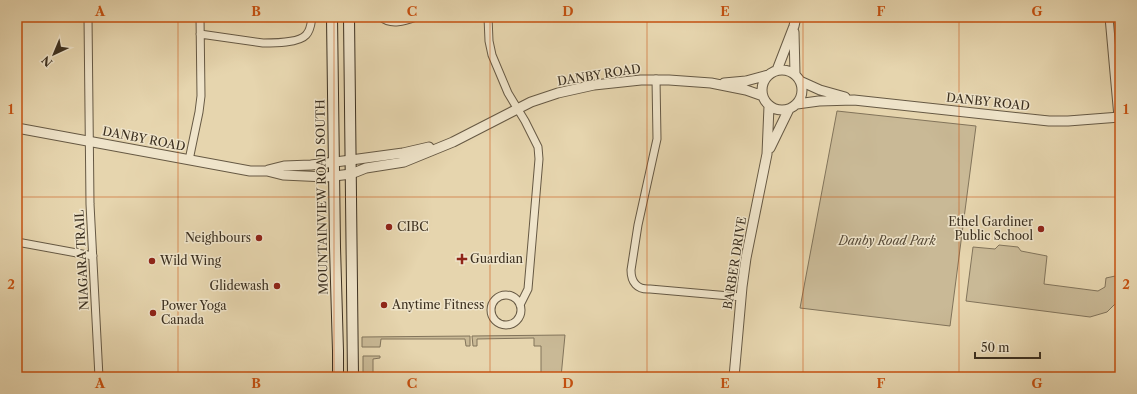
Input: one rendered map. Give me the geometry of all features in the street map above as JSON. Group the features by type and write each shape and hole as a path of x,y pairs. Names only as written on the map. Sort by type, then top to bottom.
{"main road":[{"name":"MOUNTAINVIEW ROAD SOUTH","path":"332,17 338,377"},
{"path":"349,17 353,377"}],"street":[{"name":"NIAGARA TRAIL","path":"88,17 90,204 99,377"},
{"path":"189,160 201,96 200,17"},
{"path":"200,34 263,43 299,40 306,35 311,26 312,17"},
{"path":"381,17 384,20 392,22 399,22 416,17"},
{"path":"488,17 488,41 492,55 508,93 518,108 538,147 539,159 528,289 520,305 520,314 518,319 510,324 500,324 491,313 491,308 496,299 500,296 509,295 514,297 520,305"},
{"path":"777,70 796,17"},
{"path":"1108,17 1119,117"},
{"path":"794,26 797,77 802,87 802,94 797,104 789,109 777,110 770,106 762,92 763,83 768,76 777,70 785,70 797,77"},
{"name":"DANBY ROAD","path":"711,83 746,81 768,76"},
{"name":"DANBY ROAD","path":"797,77 820,90 854,100"},
{"name":"DANBY ROAD","path":"17,128 250,171 267,171 283,175 326,177 351,174 366,168 404,162 453,142 518,108 547,96 575,88 656,79 711,83 746,90 763,96"},
{"path":"656,79 657,139 638,224 631,276 638,287 644,290 650,289 741,297"},
{"name":"DANBY ROAD","path":"797,104 819,101 854,100 1049,121 1119,117"},
{"name":"BARBER DRIVE","path":"734,377 746,258 768,154 770,106"},
{"name":"BARBER DRIVE","path":"768,154 789,109"},
{"name":"DANBY ROAD","path":"267,171 284,166 311,165 404,153 453,142"},
{"path":"17,242 93,256"}],"green space":[{"name":"Danby Road Park","path":"837,111 976,126 950,326 800,308"},
{"path":"999,245 1018,247 1021,251 1047,256 1044,284 1098,291 1105,287 1106,278 1120,275 1120,299 1107,312 1090,317 966,301 973,247 995,249"},
{"path":"565,335 561,377 541,377 541,346 534,346 534,338 477,339 477,346 473,346 472,336"},
{"path":"470,336 470,346 466,346 465,339 381,339 380,347 362,347 362,337"},
{"path":"363,356 380,356 380,358 373,359 373,377 363,377"}],"place":[{"name":"CIBC","path":"389,227"},
{"name":"Ethel Gardiner Public School","path":"1041,229"},
{"name":"Neighbours","path":"259,238"},
{"name":"Guardian","path":"462,259"},
{"name":"Wild Wing","path":"152,261"},
{"name":"Glidewash","path":"277,286"},
{"name":"Anytime Fitness","path":"384,305"},
{"name":"Power Yoga Canada","path":"153,313"}]}
